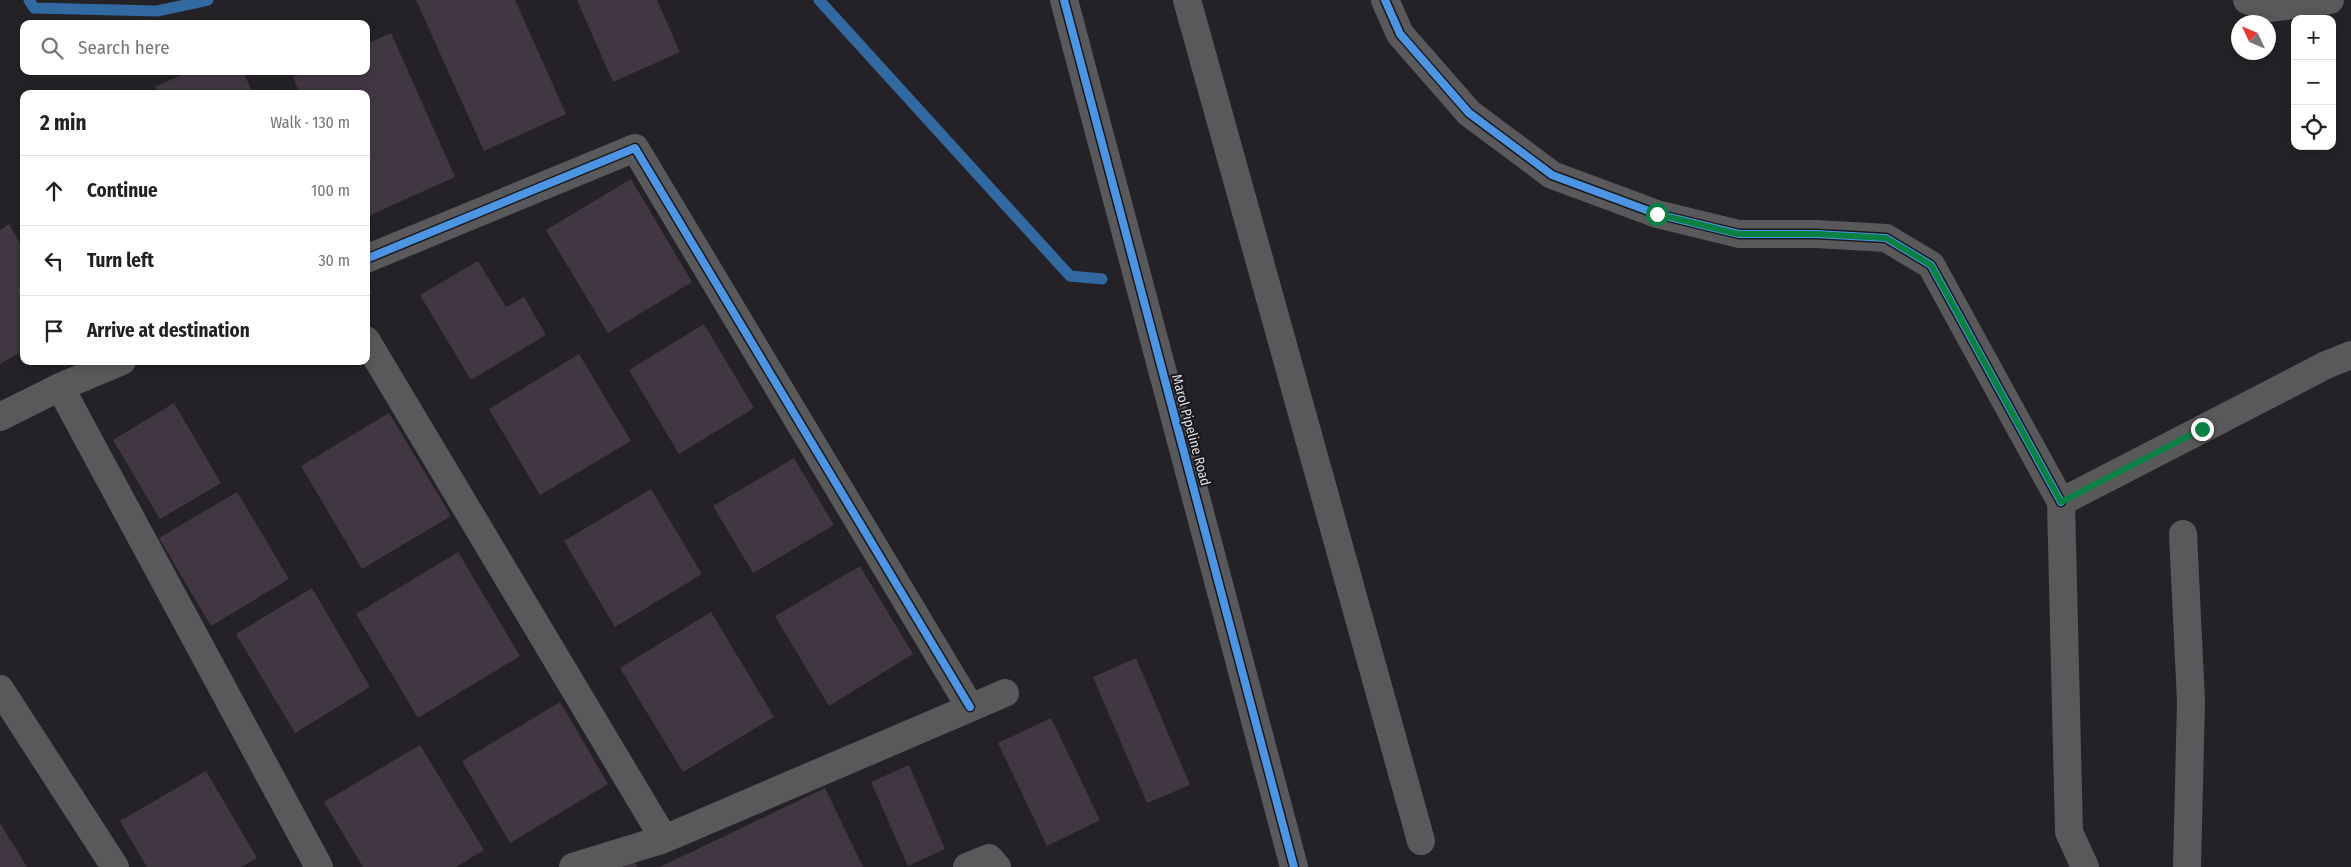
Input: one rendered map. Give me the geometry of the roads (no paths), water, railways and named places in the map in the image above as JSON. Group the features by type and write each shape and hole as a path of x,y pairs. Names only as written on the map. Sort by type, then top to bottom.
{"street":[{"name":"Marol Pipeline Road","path":"1064,0 1294,867"},
{"path":"1187,0 1421,841"},
{"path":"1385,0 1400,34 1469,113 1552,175 1657,214 1738,234 1816,234 1886,238 1931,265 2061,502 2069,832 2085,867"},
{"path":"2247,0 2271,8 2330,0"},
{"path":"370,257 635,148 970,707"},
{"path":"370,347 664,839"},
{"path":"2061,502 2326,365 2351,355"},
{"path":"0,417 60,387 112,365"},
{"path":"60,387 320,867"},
{"path":"2183,534 2191,701 2187,867"},
{"path":"0,690 115,867"},
{"path":"573,867 664,839 1005,693"},
{"path":"967,867 989,858 997,867"}],"waterway":[{"path":"29,0 34,8 157,11 208,0"},
{"path":"819,0 1070,276 1102,279"}]}
